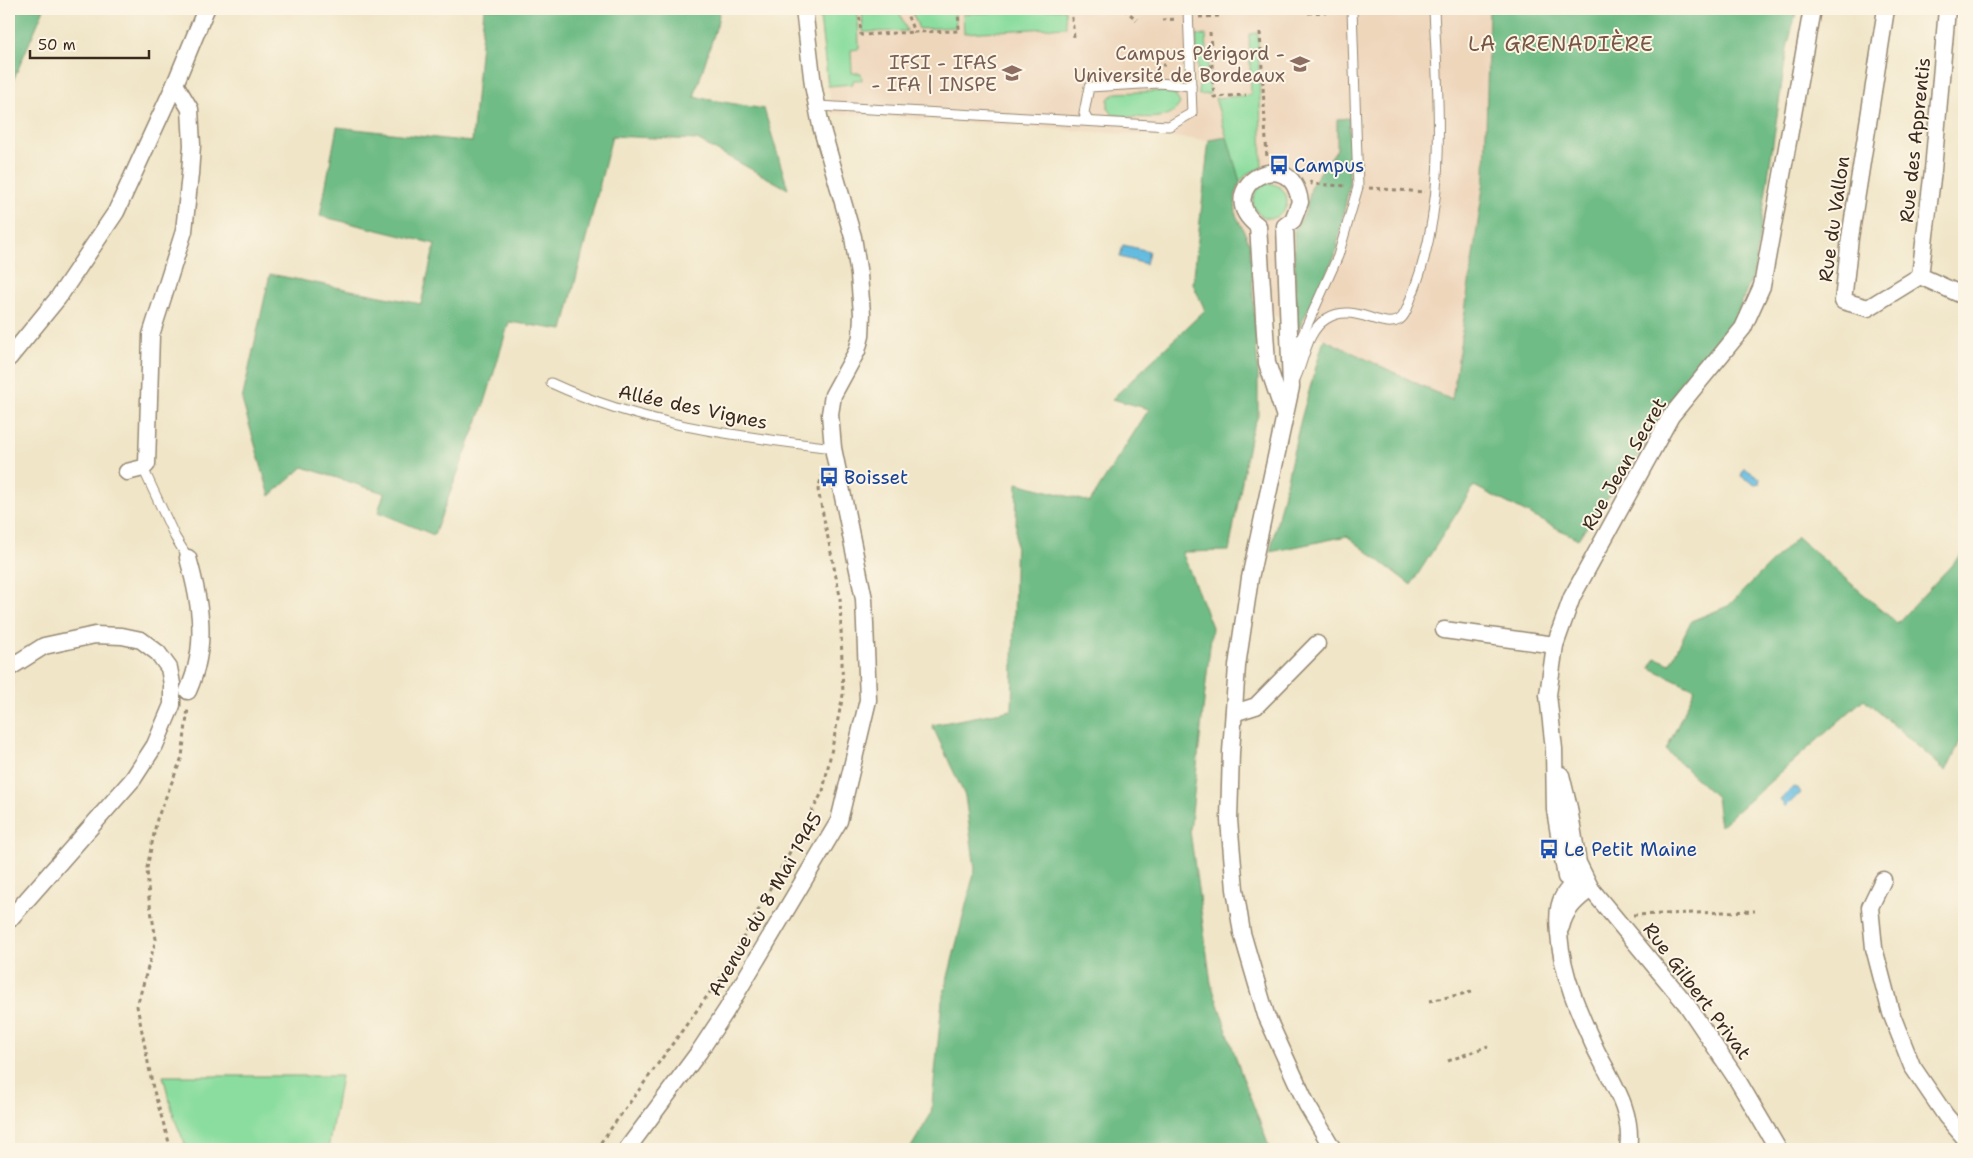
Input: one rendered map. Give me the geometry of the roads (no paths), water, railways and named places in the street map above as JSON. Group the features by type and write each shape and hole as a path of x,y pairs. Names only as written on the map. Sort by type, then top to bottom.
{"street":[{"path":"9,358 58,298 116,212 175,84 206,9"},
{"name":"Avenue du 8 Mai 1945","path":"627,1149 699,1052 726,1011 838,821 868,700 864,599 833,448 830,414 833,394 857,350 861,336 862,314 858,260 821,126 813,85 804,9"},
{"name":"Rue Jean Secret","path":"1574,883 1566,877 1555,810 1554,749 1548,695 1555,645 1572,597 1671,416 1743,328 1762,286 1812,9"},
{"name":"Rue du Vallon","path":"1886,9 1850,238 1843,301 1868,308 1920,276"},
{"name":"Rue des Apprentis","path":"1920,276 1933,170 1947,9"},
{"path":"126,472 143,468 148,457 151,335 179,248 188,206 192,145 190,109 175,84"},
{"path":"1284,414 1267,363 1258,226 1250,221 1243,205 1243,196 1251,180 1267,172 1286,176 1294,183 1300,202 1298,212 1285,226 1291,387 1250,578 1237,666 1229,820 1235,888 1242,933 1266,1014 1282,1054 1307,1105 1333,1149"},
{"path":"1920,276 1964,296"},
{"path":"188,558 199,595 201,634 194,676 188,691"},
{"path":"1444,630 1555,645"},
{"path":"9,668 44,646 95,635 122,636 141,640 158,653 169,668 172,684 172,705 155,745 133,779 9,920"},
{"path":"1234,713 1256,706 1317,644"},
{"name":"Rue Jean Secret","path":"1554,749 1569,808 1578,864 1591,889"},
{"path":"1883,880 1870,907 1874,948 1891,1013 1912,1066 1946,1116 1964,1137"},
{"path":"1591,889 1574,883 1566,890 1557,912 1559,938 1563,966 1574,998 1621,1099 1628,1120 1628,1149"},
{"path":"1559,938 1564,915 1580,897 1591,889"},
{"name":"Rue Gilbert Privat","path":"1591,889 1687,1005 1738,1081 1778,1149"}],"lane":[{"path":"818,106 1169,126 1192,113 1188,9"},
{"path":"1291,387 1300,373 1307,345 1315,328 1326,318 1349,312 1389,322 1399,320 1405,313 1419,276 1437,193 1438,113 1434,9"},
{"path":"1291,387 1299,343 1338,256 1358,187 1352,10"},
{"path":"1088,121 1084,113 1089,87 1159,83 1191,86"},
{"name":"Allée des Vignes","path":"551,383 584,398 641,417 734,436 833,448"},
{"path":"143,468 175,537 188,558"}],"water":[{"path":"1123,245 1149,251 1146,264 1120,257"},
{"path":"1744,468 1760,478 1759,484 1755,485 1741,476"},
{"path":"1793,787 1797,788 1800,793 1786,807 1780,800"}],"place":[{"name":"Campus Périgord - Université de Bordeaux","path":"1300,64"},
{"name":"IFSI - IFAS - IFA | INSPE","path":"1012,73"},
{"name":"Campus","path":"1279,165"},
{"name":"Boisset","path":"829,477"},
{"name":"Le Petit Maine","path":"1549,849"}],"district":[{"name":"LA GRENADIÈRE","path":"1561,44"}]}
